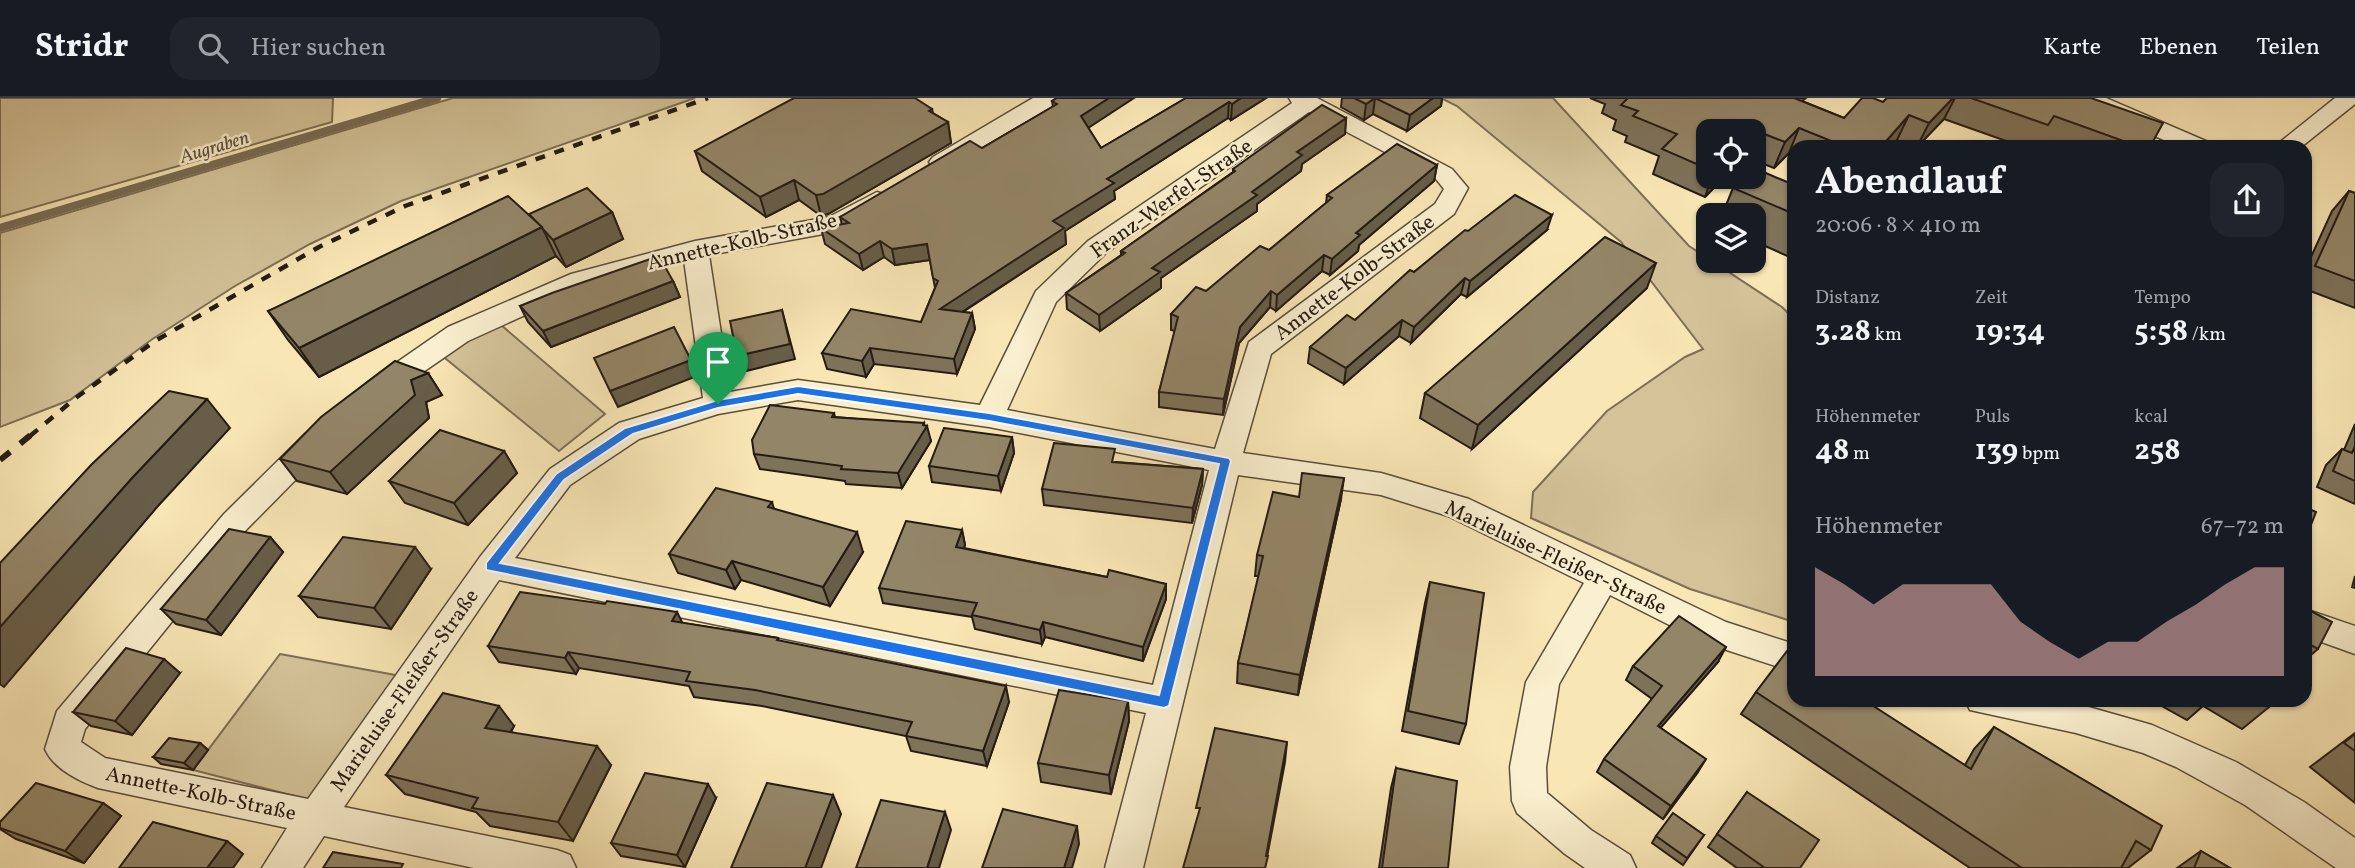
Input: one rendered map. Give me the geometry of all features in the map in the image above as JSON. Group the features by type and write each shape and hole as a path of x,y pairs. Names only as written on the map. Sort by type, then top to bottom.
{"street":[{"name":"Annette-Kolb-Straße","path":"358,404 408,366 458,334 580,280 695,249 836,224 1049,98"},
{"path":"2087,98 2184,140"},
{"path":"2295,140 2349,98"},
{"name":"Annette-Kolb-Straße","path":"1124,868 1226,461 1259,349 1445,209 1456,188 1444,174 1304,100"},
{"name":"Franz-Werfel-Straße","path":"989,417 1045,297 1097,247 1304,100"},
{"path":"695,249 718,404"},
{"name":"Marieluise-Fleißer-Straße","path":"281,868 491,566 560,477 629,431 718,404 798,390 989,417 1226,461 1381,484 1458,507 1717,633 1787,656"},
{"name":"Annette-Kolb-Straße","path":"333,424 235,522 69,722 62,749 98,772 557,868"},
{"path":"491,566 1164,702"},
{"path":"1603,578 1543,682 1528,767 1530,801 1578,842 1616,868"},
{"path":"2312,624 2355,640"},
{"path":"2055,707 2076,709 2159,744 2256,790 2355,860"}],"shaded area":[{"path":"0,98 333,98 332,122 0,217"},
{"path":"453,98 695,98 401,201 310,244 235,286 151,340 70,400 0,427 0,233"},
{"path":"1441,98 1553,98 1696,251 1696,273 1730,273 1787,312 1787,620 1690,589 1531,518 1533,492 1607,411 1685,357 1703,349 1621,242 1457,106"},
{"path":"487,313 605,414 559,451 430,346"},
{"path":"280,654 401,676 314,801 193,770"}],"building":[{"path":"794,98 915,98 932,109 929,111 948,122 823,194 816,195 794,180 760,197 695,151"},
{"path":"1057,98 1109,98 1081,116 1101,148 1186,98 1241,98 1232,104 1229,102 1107,179 1114,183 1053,221 1064,228 940,309 972,313 954,359 870,348 862,361 822,353 851,309 921,322 938,281 933,278 927,244 892,249 880,241 859,254 821,228 849,223 840,217 970,141 982,148 1057,104 1052,101"},
{"path":"1354,98 1375,98 1366,104"},
{"path":"1375,98 1433,98 1410,115"},
{"path":"1628,98 1794,98 1844,118 1862,98 1883,102 1887,98 1953,98 1929,123 1909,115 1887,140 1829,140 1799,128 1785,142 1766,135 1766,119 1696,119 1696,164 1662,149 1677,134 1633,116 1638,111 1621,105"},
{"path":"1971,98 2091,98 2163,123 2154,140 2121,140 2054,116 2048,125"},
{"path":"1322,105 1346,118 1297,152 1302,155 1252,192 1257,195 1152,268 1160,272 1099,315 1066,293 1125,253 1121,251 1235,171 1233,169"},
{"path":"1397,144 1437,165 1356,233 1360,235 1332,259 1324,255 1277,295 1271,291 1240,327 1224,399 1159,392 1178,317 1171,314 1196,287 1206,291 1260,246 1269,250 1332,198 1327,195"},
{"path":"1766,173 1787,182 1787,211 1735,189 1766,189"},
{"path":"587,188 612,212 553,240 529,214"},
{"path":"2349,191 2355,193 2355,281 2315,266"},
{"path":"1515,195 1552,215 1470,281 1465,278 1414,327 1402,320 1346,368 1310,347 1347,315 1355,320 1410,270 1414,272 1465,230 1468,231"},
{"path":"508,196 542,227 299,348 268,311"},
{"path":"1605,237 1656,263 1478,425 1425,393"},
{"path":"659,256 673,281 543,331 520,306 552,293"},
{"path":"782,310 790,344 737,356 730,321"},
{"path":"674,327 691,360 610,391 594,358"},
{"path":"395,361 428,373 411,380 415,395 330,472 280,459 321,417"},
{"path":"169,391 207,399 132,478 0,627 0,563 92,464"},
{"path":"770,405 834,413 832,417 924,423 923,425 927,426 898,473 841,469 842,466 754,454 752,440"},
{"path":"944,428 1012,437 998,476 929,466"},
{"path":"440,430 504,451 454,503 389,481"},
{"path":"1054,443 1115,449 1112,462 1203,469 1193,508 1042,489"},
{"path":"2355,446 2355,481 2333,471 2342,449 2352,453"},
{"path":"1302,473 1344,478 1300,675 1238,663 1263,556 1257,555 1273,492 1299,497"},
{"path":"716,488 772,502 768,507 857,532 823,587 732,561 726,570 669,554"},
{"path":"906,521 962,530 956,547 1107,577 1109,570 1166,584 1143,647 1043,622 1040,630 972,615 977,603 879,588"},
{"path":"229,529 270,537 206,620 161,609"},
{"path":"343,537 415,547 374,608 299,596"},
{"path":"1430,582 1484,593 1466,724 1408,711"},
{"path":"520,592 677,612 672,621 778,638 777,640 1006,686 983,751 906,736 912,722 755,690 686,681 690,672 568,652 565,658 488,646"},
{"path":"2312,612 2332,622 2318,649 2312,646"},
{"path":"1679,616 1726,647 1658,726 1706,759 1671,806 1604,759 1662,686 1633,666"},
{"path":"126,648 164,659 115,721 73,712"},
{"path":"1787,651 1787,707 1875,707 1971,769 1994,727 2162,826 2151,850 2136,841 2121,868 2022,868 1756,692"},
{"path":"1059,690 1128,701 1109,775 1038,763"},
{"path":"443,693 499,706 485,728 597,746 558,822 472,808 478,798 386,775"},
{"path":"1215,728 1287,742 1265,868 1183,868 1200,808 1196,808"},
{"path":"2355,734 2355,751 2344,743"},
{"path":"169,738 200,743 184,763 153,757"},
{"path":"1396,768 1457,781 1448,868 1382,868"},
{"path":"645,773 708,784 677,855 611,843"},
{"path":"36,783 103,803 65,851 0,828 0,822"},
{"path":"767,783 833,795 805,868 731,868"},
{"path":"1747,792 1819,840 1800,868 1765,868 1717,834"},
{"path":"881,800 945,812 927,868 856,868"},
{"path":"1003,809 1077,826 1064,868 982,868"},
{"path":"1673,813 1704,835 1687,858 1656,836"},
{"path":"153,822 227,841 207,868 119,868"},
{"path":"2201,851 2230,868 2194,868"},
{"path":"333,852 403,864 401,868 323,868"}],"waterway":[{"name":"Augraben","path":"0,228 437,98"}],"railway":[{"path":"30,436 77,397 155,341 319,247 405,206 708,98"},
{"path":"0,460 32,434"}],"route":[{"path":"798,390 989,417 1226,461 1164,702 491,566 560,477 629,431 718,404 798,390"}]}
